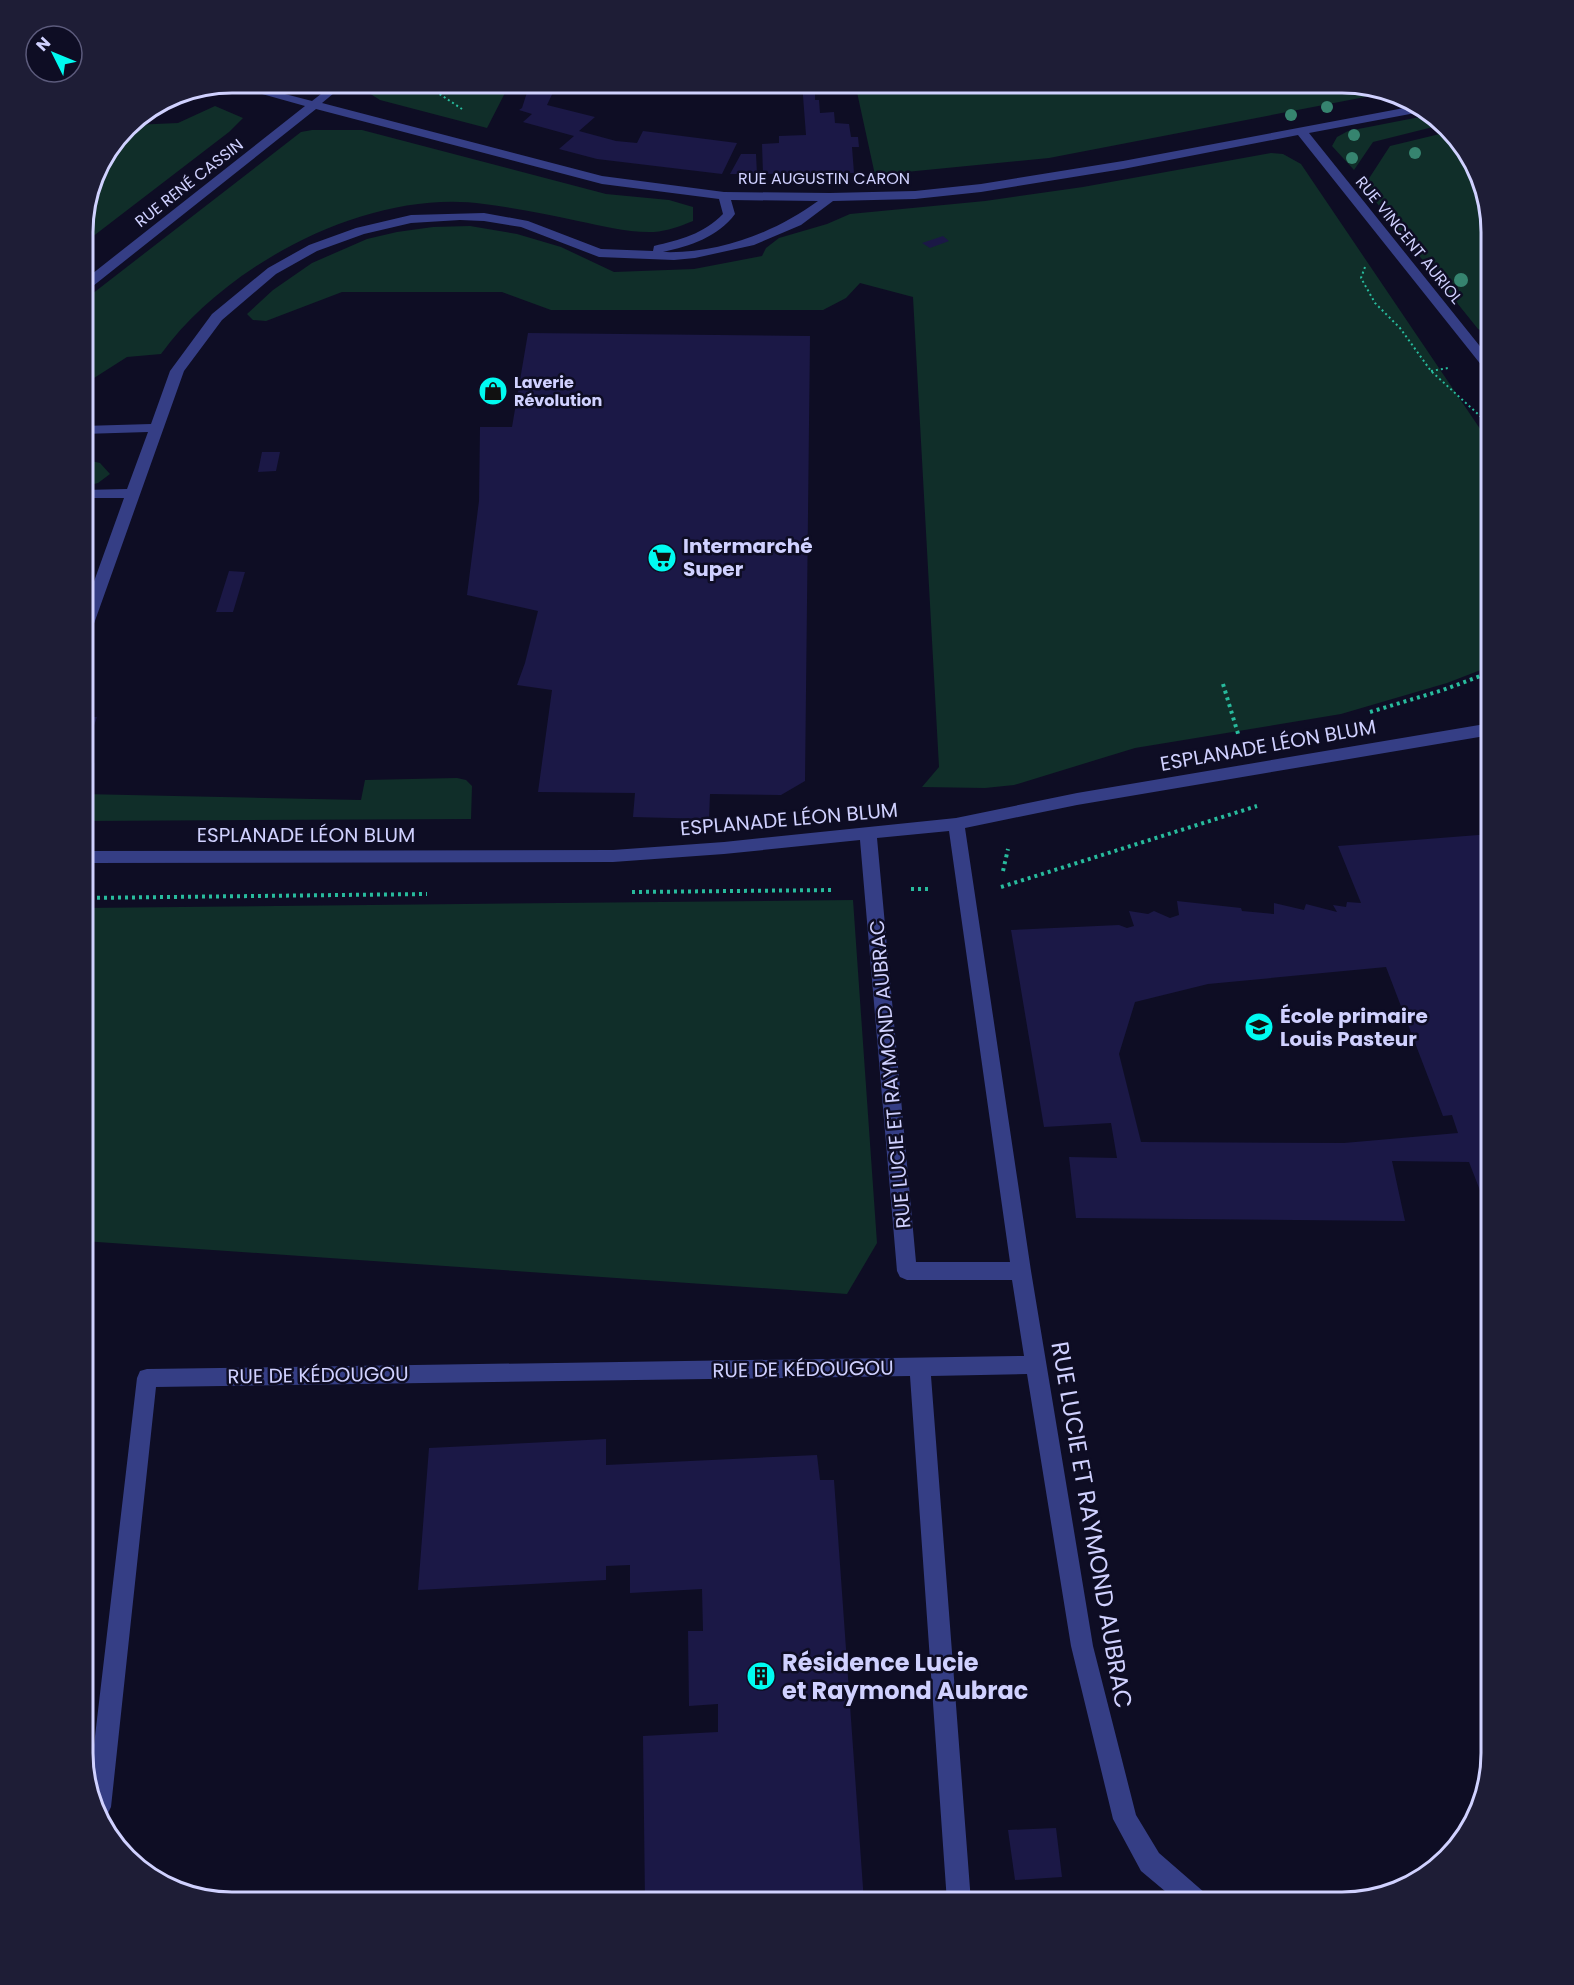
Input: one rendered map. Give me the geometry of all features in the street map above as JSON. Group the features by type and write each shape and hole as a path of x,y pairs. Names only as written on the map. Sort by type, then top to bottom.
{"street":[{"name":"RUE AUGUSTIN CARON","path":"271,93 602,180 724,196 915,195 1046,179 1409,111"},
{"name":"RUE RENÉ CASSIN","path":"93,279 328,93"},
{"name":"RUE VINCENT AURIOL","path":"1302,132 1481,356"},
{"path":"612,255 662,248 695,238 711,230 729,214 724,196"},
{"path":"93,603 177,371 217,317 272,271 313,248 360,231 411,219 459,216 484,217 524,224 587,250 612,255 674,256 712,251 750,242 797,222 830,197"},
{"path":"93,430 156,428"},
{"path":"93,494 131,493"},
{"name":"ESPLANADE LÉON BLUM","path":"93,857 613,856 868,834 956,824 1100,795 1481,731"},
{"name":"RUE LUCIE ET RAYMOND AUBRAC","path":"956,824 1021,1271 1082,1646 1125,1819 1150,1862 1184,1892"},
{"name":"RUE LUCIE ET RAYMOND AUBRAC","path":"868,834 907,1270 1021,1271"},
{"name":"RUE DE KÉDOUGOU","path":"100,1795 147,1377 1037,1365"},
{"name":"RUE DE KÉDOUGOU","path":"920,1367 958,1892"}],"path":[{"path":"440,93 456,104 466,115"},
{"path":"1366,269 1361,278 1375,303 1400,328 1431,371 1481,417"},
{"path":"1366,712 1443,690 1481,676"},
{"path":"1223,684 1240,740 1229,740"},
{"path":"999,888 1260,806"}],"green space":[{"path":"369,93 505,93 487,128 380,100"},
{"path":"857,93 1351,93 1370,96 1049,158 875,175"},
{"path":"215,106 243,118 229,132 93,236 94,214 104,179 116,155 127,140 144,124 178,123"},
{"path":"1420,117 1434,127 1373,142 1354,170 1332,146 1337,137 1348,131"},
{"path":"362,130 606,194 669,200 693,207 693,221 664,231 644,232 616,229 531,211 484,204 440,202 395,208 349,220 304,239 262,262 223,290 189,321 161,354 127,357 93,379 93,293 301,132"},
{"path":"1441,134 1467,170 1480,214 1481,330 1360,182 1368,180 1390,146"},
{"path":"1271,153 1283,154 1301,164 1481,430 1481,670 1447,683 1341,714 1135,748 1014,785 985,788 922,787 939,767 913,297 860,283 846,298 823,310 551,310 502,292 342,292 266,321 253,320 247,314 273,290 312,263 367,239 397,232 433,227 470,226 517,234 561,247 614,272 694,269 762,256 766,248 779,238 827,224 850,214 985,201 1083,187"},
{"path":"93,461 100,463 110,474 93,484"},
{"path":"457,778 466,780 472,786 471,819 93,821 93,794 361,800 365,780"},
{"path":"853,900 877,1243 847,1294 93,1242 93,908"}],"building":[{"path":"527,93 553,93 547,105 595,117 579,131 616,141 637,143 643,131 737,143 722,174 597,159 559,149 574,136 523,122 532,114 519,110 522,108"},
{"path":"803,93 815,93 815,100 819,100 820,113 834,112 835,123 849,124 851,137 858,137 859,147 852,147 854,173 763,174 762,144 779,143 779,136 806,135"},
{"path":"741,154 756,154 757,174 730,174"},
{"path":"943,236 949,241 930,248 922,243"},
{"name":"Intermarché Super","path":"528,333 810,336 805,781 781,795 710,794 709,819 633,817 635,793 538,792 552,690 517,685 538,611 467,595 479,501 480,427 512,427"},
{"path":"262,452 280,452 276,471 258,472"},
{"path":"229,571 245,572 233,612 216,612"},
{"path":"93,717 97,717 93,728"},
{"path":"1481,835 1481,1193 1469,1162 1392,1161 1405,1221 1076,1218 1069,1157 1117,1158 1111,1123 1044,1127 1011,930 1119,925 1127,928 1134,926 1129,911 1148,914 1154,911 1170,918 1179,915 1177,901 1274,914 1274,903 1304,910 1306,904 1337,912 1333,905 1346,907 1347,902 1361,903 1338,846","holes":["1386,967 1443,1116 1452,1115 1458,1133 1344,1143 1141,1142 1119,1054 1135,1002 1208,984"]},
{"name":"Résidence Lucie et Raymond Aubrac","path":"606,1439 606,1465 817,1455 820,1480 834,1480 863,1892 645,1892 643,1736 718,1732 718,1704 689,1706 688,1631 703,1631 702,1589 630,1593 630,1565 606,1566 606,1580 418,1590 429,1448"},
{"path":"1056,1828 1062,1877 1015,1880 1008,1830"}],"place":[{"name":"Laverie Révolution","path":"493,391"},
{"name":"Intermarché Super","path":"662,558"},
{"name":"École primaire Louis Pasteur","path":"1259,1027"},
{"name":"Résidence Lucie et Raymond Aubrac","path":"761,1676"}]}
